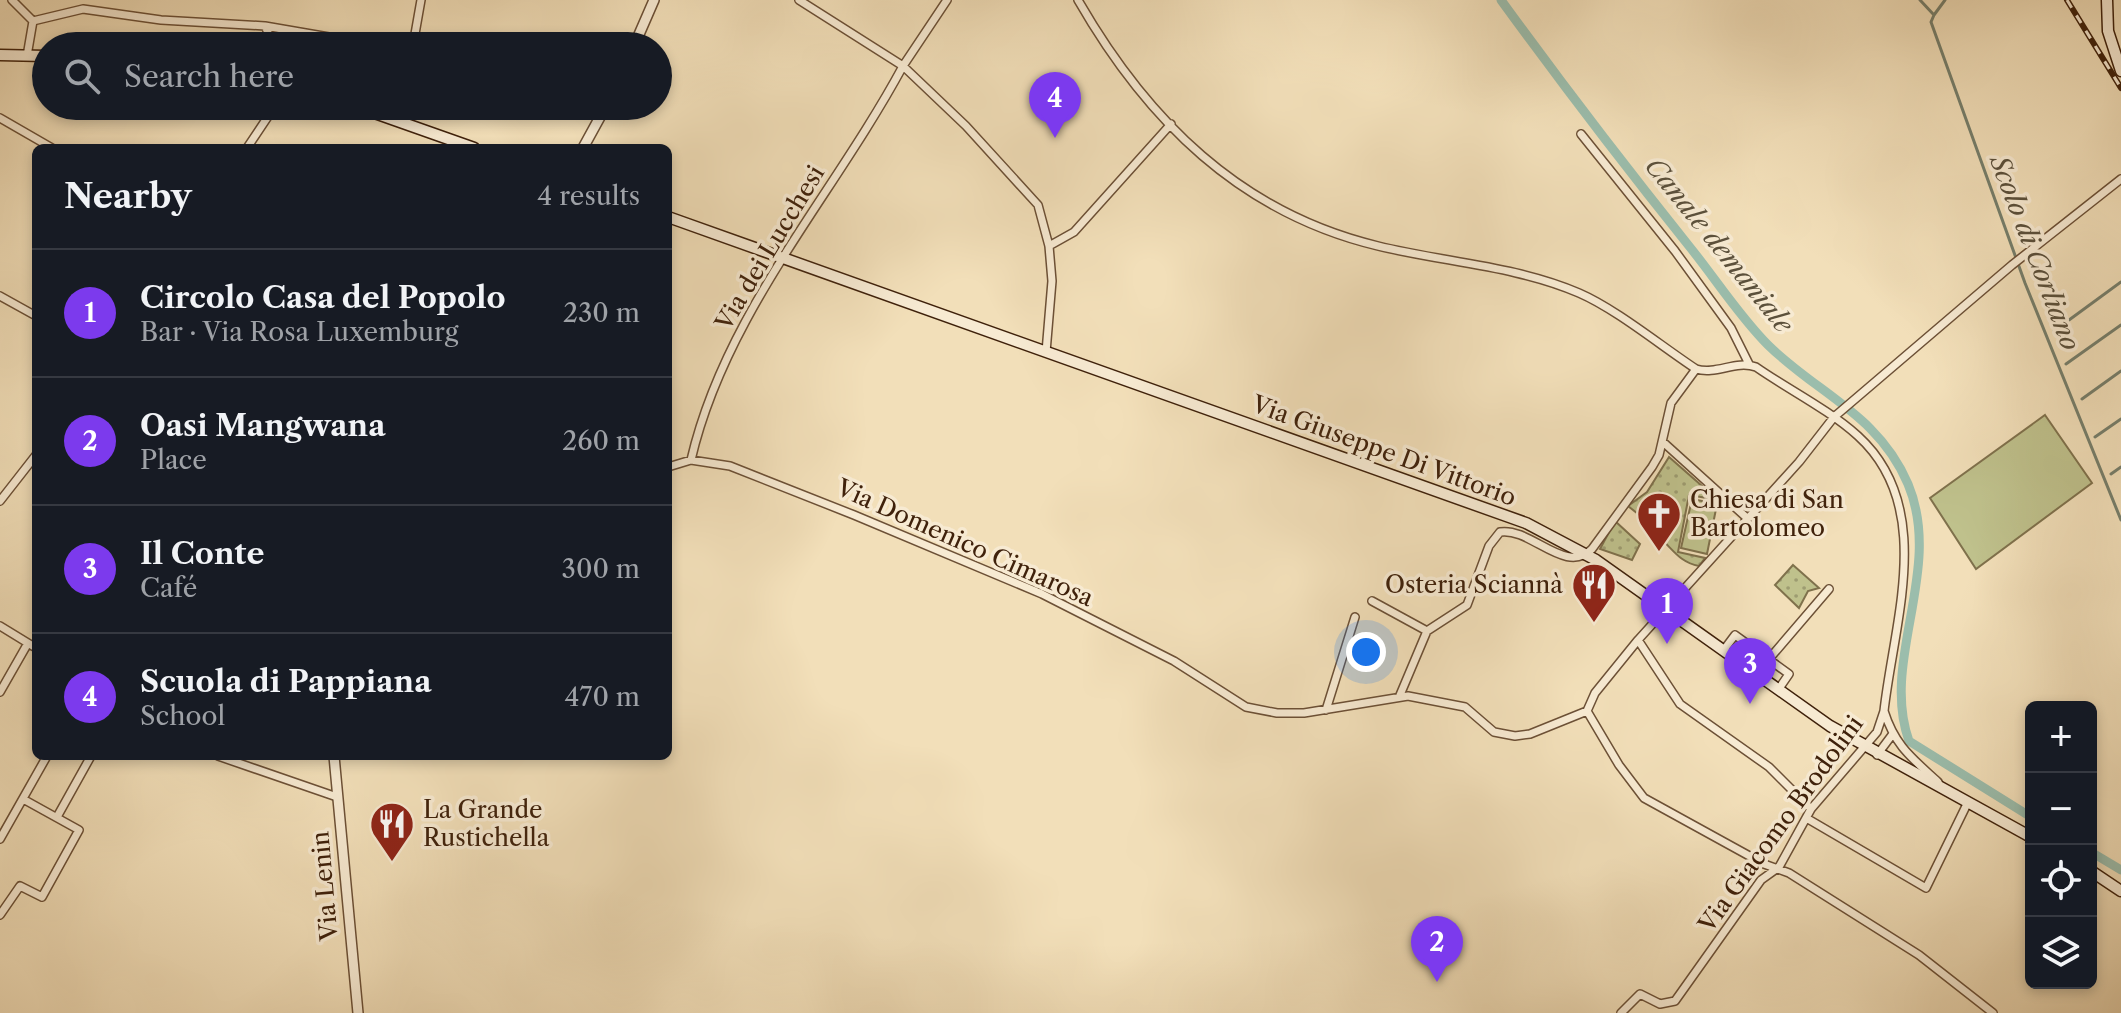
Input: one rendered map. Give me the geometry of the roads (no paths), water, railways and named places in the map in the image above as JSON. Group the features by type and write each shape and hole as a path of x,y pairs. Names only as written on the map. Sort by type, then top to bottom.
{"main road":[{"path":"2107,0 2108,31 2121,71"},
{"path":"0,55 32,56"},
{"path":"395,120 463,144"},
{"name":"Via Giuseppe Di Vittorio","path":"672,218 1510,516 1587,554 1778,690 1877,755 2025,834"},
{"path":"2097,875 2121,891"}],"street":[{"path":"12,0 33,21"},
{"path":"415,32 421,0"},
{"path":"640,32 654,0"},
{"path":"799,0 903,66 1028,190 1038,205 1049,246 1053,304 1046,352"},
{"path":"903,66 947,0"},
{"path":"1078,0 1114,58 1205,161 1279,209 1376,246 1571,290 1696,369 1713,371 1749,364 1737,337 1684,264 1581,134"},
{"path":"33,21 83,9 161,20 265,26 300,32"},
{"path":"27,56 33,21"},
{"path":"265,26 268,32"},
{"name":"Via dei Lucchesi","path":"691,460 730,357 784,258 903,66"},
{"path":"0,118 45,144"},
{"path":"250,144 266,120"},
{"path":"585,144 598,120"},
{"path":"1049,246 1074,232 1171,124"},
{"path":"1993,1013 1919,955 1779,867 1764,864 1644,798 1619,765 1587,711 1595,693 1664,609 1834,417 2017,262 2121,179"},
{"path":"0,296 32,314"},
{"name":"Via Giacomo Brodolini","path":"1621,1013 1640,994 1660,1004 1675,1001 1761,880 1779,867 1811,809 1877,732 1884,711 1904,572 1902,510 1884,467 1858,436 1834,417 1749,364"},
{"path":"1400,695 1427,631 1467,605 1489,546 1500,532 1513,531 1568,558 1587,554 1652,467 1663,442 1671,403 1696,369"},
{"path":"1663,442 1747,518"},
{"path":"0,501 32,460"},
{"name":"Via Domenico Cimarosa","path":"672,466 691,460 745,470 1042,594 1174,661 1246,707 1292,714 1400,695 1465,707 1494,732 1507,735 1530,734 1587,711"},
{"path":"1769,659 1829,589"},
{"path":"1372,601 1427,631"},
{"path":"1326,710 1355,617"},
{"path":"0,626 32,646"},
{"path":"1723,651 1735,635 1769,659 1789,674 1778,690"},
{"path":"1638,640 1680,704 1769,767 1811,809"},
{"path":"0,692 28,643"},
{"path":"1884,711 1892,735 1952,794"},
{"path":"1877,755 1892,735"},
{"path":"1,834 45,760"},
{"path":"57,817 89,760"},
{"path":"228,760 275,779 337,797"},
{"name":"Via Lenin","path":"334,760 358,1013"},
{"path":"0,915 20,886 42,897 79,830 23,799"},
{"path":"1808,819 1926,888 1968,802"}],"waterway":[{"name":"Canale demaniale","path":"1501,0 1747,322 1787,362 1864,423 1896,460 1908,484 1917,516 1919,549 1902,679 1902,710 1909,741 2025,813"},
{"name":"Scolo di Corliano","path":"1920,0 1934,15"},
{"path":"1934,15 1945,0"},
{"name":"Scolo di Corliano","path":"1934,15 1931,22 2025,283 2121,520"},
{"path":"2054,331 2121,282"},
{"path":"2066,364 2121,325"},
{"path":"2082,399 2121,371"},
{"path":"2095,437 2121,419"},
{"path":"2111,474 2121,467"},
{"name":"Canale demaniale","path":"2097,856 2121,870"}],"railway":[{"path":"2067,0 2121,88"}],"place":[{"name":"Scuola di Pappiana","path":"1055,138"},
{"name":"Chiesa di San Bartolomeo","path":"1659,553"},
{"name":"Osteria Sciannà","path":"1594,624"},
{"name":"Circolo Casa del Popolo","path":"1667,644"},
{"name":"Il Conte","path":"1750,704"},
{"name":"La Grande Rustichella","path":"392,863"},
{"name":"Oasi Mangwana","path":"1437,982"}]}
